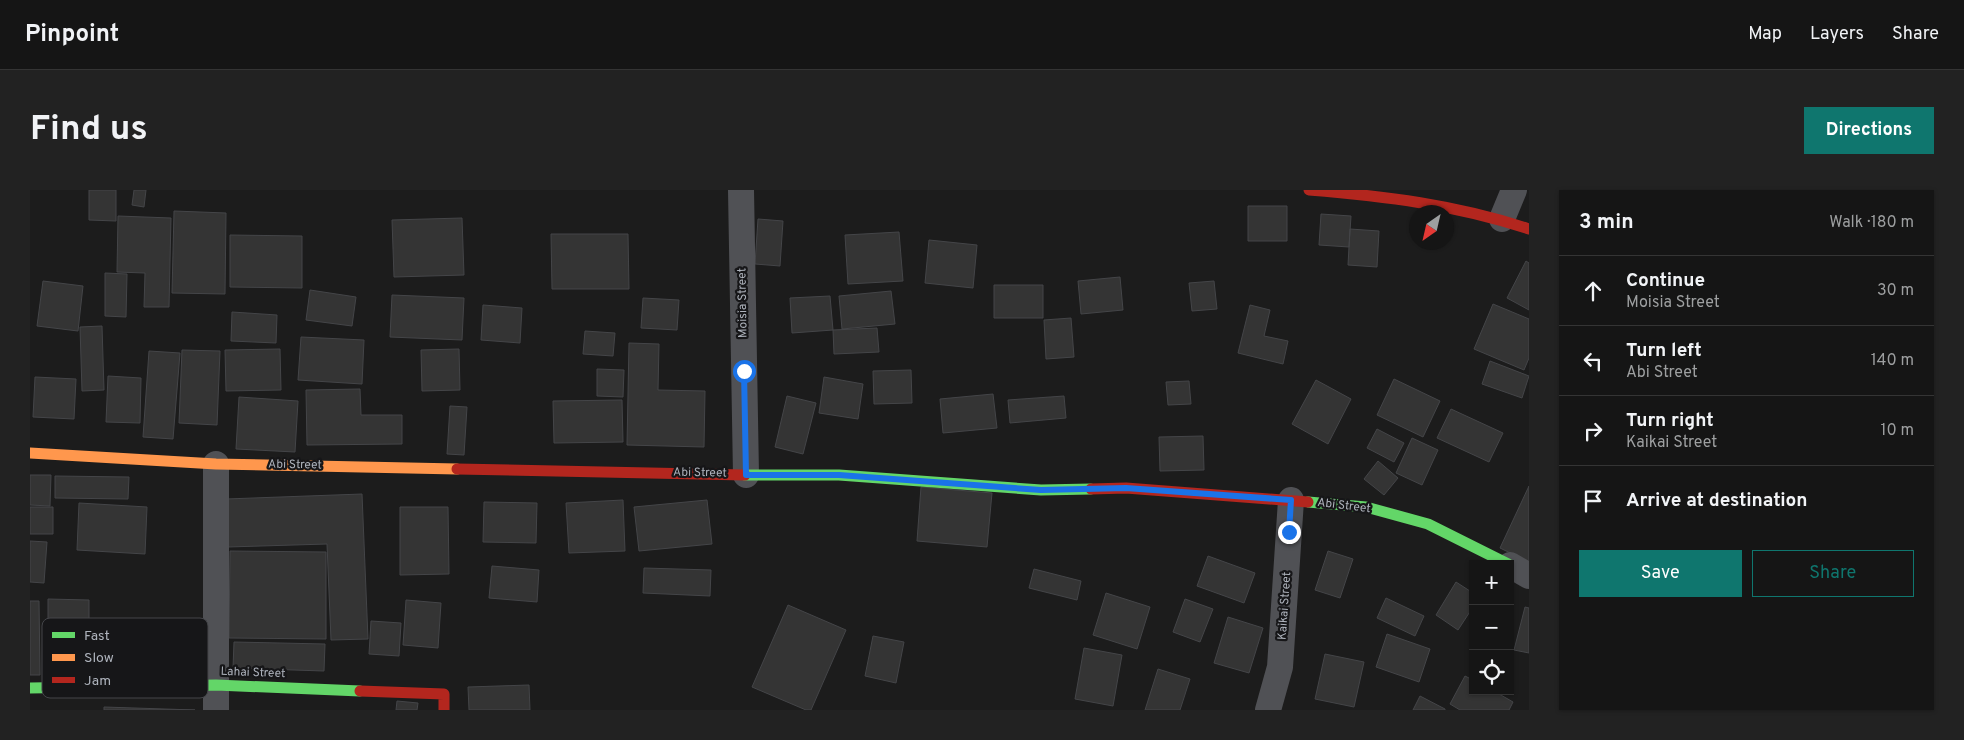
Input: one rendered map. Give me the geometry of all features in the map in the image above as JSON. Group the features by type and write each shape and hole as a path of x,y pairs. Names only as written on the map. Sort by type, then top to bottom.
{"street":[{"name":"Moisia Street","path":"741,190 746,475"},
{"path":"1309,190 1431,204 1502,219 1529,229"},
{"path":"1502,219 1514,190"},
{"name":"Abi Street","path":"30,453 216,464 746,475 839,475 1041,490 1126,488 1291,500 1366,507 1428,524 1501,560"},
{"path":"216,464 216,698"},
{"name":"Kaikai Street","path":"1268,710 1280,667 1291,500"},
{"name":"Abi Street","path":"1514,567 1529,576"},
{"name":"Lahai Street","path":"216,698 444,694 444,710"}],"building":[{"path":"89,190 116,190 116,221 89,220"},
{"path":"134,190 146,190 144,207 132,205"},
{"path":"1248,206 1287,206 1287,241 1248,241"},
{"path":"174,211 226,213 225,294 172,293"},
{"path":"1321,214 1351,216 1349,247 1319,245"},
{"path":"118,216 171,218 169,307 144,307 145,273 117,272"},
{"path":"462,218 464,275 394,277 392,220"},
{"path":"758,219 783,221 780,266 755,264"},
{"path":"1350,229 1379,231 1377,267 1348,265"},
{"path":"899,232 903,281 848,284 845,235"},
{"path":"551,234 628,234 629,289 552,289"},
{"path":"230,235 302,236 302,288 230,287"},
{"path":"929,240 977,245 973,288 925,283"},
{"path":"1526,261 1529,263 1529,310 1507,298"},
{"path":"105,273 127,274 126,317 105,316"},
{"path":"1120,277 1123,310 1081,314 1078,281"},
{"path":"43,281 83,286 78,331 37,326"},
{"path":"1214,281 1217,309 1192,311 1189,283"},
{"path":"994,285 1043,285 1043,318 994,318"},
{"path":"310,290 356,297 352,326 306,320"},
{"path":"891,291 895,324 842,329 839,296"},
{"path":"392,295 464,298 462,340 390,337"},
{"path":"830,296 833,330 792,333 790,298"},
{"path":"643,298 679,300 677,330 641,328"},
{"path":"1493,304 1529,319 1529,358 1524,370 1474,349"},
{"path":"483,305 522,308 520,343 481,340"},
{"path":"1250,305 1270,310 1264,336 1288,341 1283,364 1238,353"},
{"path":"232,312 277,315 276,343 231,341"},
{"path":"1071,318 1074,357 1046,359 1044,320"},
{"path":"102,326 104,390 82,391 80,327"},
{"path":"877,328 879,352 834,354 833,330"},
{"path":"585,331 615,333 613,356 583,354"},
{"path":"301,337 364,340 362,384 298,380"},
{"path":"629,343 659,344 658,390 705,391 704,447 627,445"},
{"path":"280,349 281,390 226,391 225,350"},
{"path":"459,349 460,390 422,391 421,350"},
{"path":"182,350 220,351 217,425 179,423"},
{"path":"149,351 180,353 173,439 143,437"},
{"path":"1490,361 1529,376 1522,398 1482,384"},
{"path":"597,369 624,370 623,397 597,396"},
{"path":"911,370 912,403 874,404 873,371"},
{"path":"108,376 141,378 140,423 106,422"},
{"path":"35,377 76,379 74,419 33,417"},
{"path":"824,377 863,384 858,419 819,413"},
{"path":"1394,379 1440,401 1423,437 1377,415"},
{"path":"1316,380 1351,399 1328,444 1292,424"},
{"path":"1189,381 1191,404 1168,405 1166,382"},
{"path":"360,389 361,415 402,415 402,444 307,445 306,390"},
{"path":"993,394 997,428 943,433 940,399"},
{"path":"787,396 816,403 803,454 775,447"},
{"path":"1064,396 1066,418 1010,423 1008,400"},
{"path":"239,397 298,401 295,452 236,449"},
{"path":"622,400 623,442 554,443 553,401"},
{"path":"450,406 467,407 464,455 447,454"},
{"path":"1451,409 1503,433 1489,462 1437,438"},
{"path":"1377,429 1404,443 1394,462 1367,448"},
{"path":"1203,436 1204,470 1160,471 1159,437"},
{"path":"1412,438 1438,450 1422,485 1396,473"},
{"path":"1378,461 1398,478 1384,495 1364,479"},
{"path":"30,475 51,475 50,506 30,505"},
{"path":"55,476 129,477 128,499 55,498"},
{"path":"1529,486 1529,562 1500,548"},
{"path":"921,487 992,493 987,547 917,541"},
{"path":"362,494 368,639 331,640 327,544 228,547 226,499"},
{"path":"623,500 625,551 569,553 566,503"},
{"path":"707,500 712,544 639,551 634,507"},
{"path":"484,502 537,503 536,543 483,542"},
{"path":"79,503 147,507 145,554 77,550"},
{"path":"30,507 53,507 53,534 30,534"},
{"path":"400,507 448,507 449,574 400,575"},
{"path":"30,541 47,542 44,583 30,582"},
{"path":"230,551 326,552 326,639 229,638"},
{"path":"1328,551 1353,559 1340,598 1315,590"},
{"path":"1208,556 1255,573 1244,603 1197,586"},
{"path":"492,566 539,570 537,602 489,598"},
{"path":"644,568 711,570 710,596 643,593"},
{"path":"1034,569 1081,581 1077,600 1029,588"},
{"path":"1456,582 1469,590 1469,613 1458,630 1436,615"},
{"path":"1106,593 1150,607 1137,649 1093,635"},
{"path":"1386,598 1424,616 1415,636 1377,618"},
{"path":"48,599 89,600 89,618 48,618"},
{"path":"1185,599 1213,609 1200,642 1173,632"},
{"path":"406,600 441,603 438,648 403,645"},
{"path":"30,601 39,601 40,675 30,675"},
{"path":"788,605 846,630 811,710 806,710 752,687"},
{"path":"1525,607 1529,608 1529,653 1514,650"},
{"path":"1228,617 1263,628 1249,673 1214,663"},
{"path":"371,621 401,623 399,656 369,654"},
{"path":"1387,634 1430,649 1419,682 1376,667"},
{"path":"873,636 904,642 896,683 865,676"},
{"path":"234,642 325,644 324,671 233,668"},
{"path":"1084,648 1122,655 1113,706 1075,699"},
{"path":"1325,654 1364,662 1354,707 1315,699"},
{"path":"1158,669 1190,679 1180,710 1145,710"},
{"path":"1465,676 1469,678 1469,695 1501,695 1513,702 1509,710 1460,710 1450,704"},
{"path":"529,685 530,710 469,710 468,687"},
{"path":"1420,696 1445,709 1445,710 1413,710"},
{"path":"397,701 418,703 417,710 396,710"},
{"path":"104,707 195,710 104,710"}],"traffic: fast":[{"path":"745,475 839,475 1041,490 1091,489"},
{"path":"1308,502 1366,507 1428,524 1500,560"},
{"path":"208,685 360,691"},
{"path":"30,688 42,688"}],"traffic: slow":[{"path":"30,453 216,464 457,469"}],"traffic: jam":[{"path":"1309,190 1365,195 1420,203 1475,214 1529,229"},
{"path":"457,469 745,475"},
{"path":"1091,489 1126,488 1308,502"},
{"path":"360,691 444,694 444,710"}],"route":[{"path":"744,371 746,475 839,475 1041,490 1126,488 1291,500 1289,532"}]}
